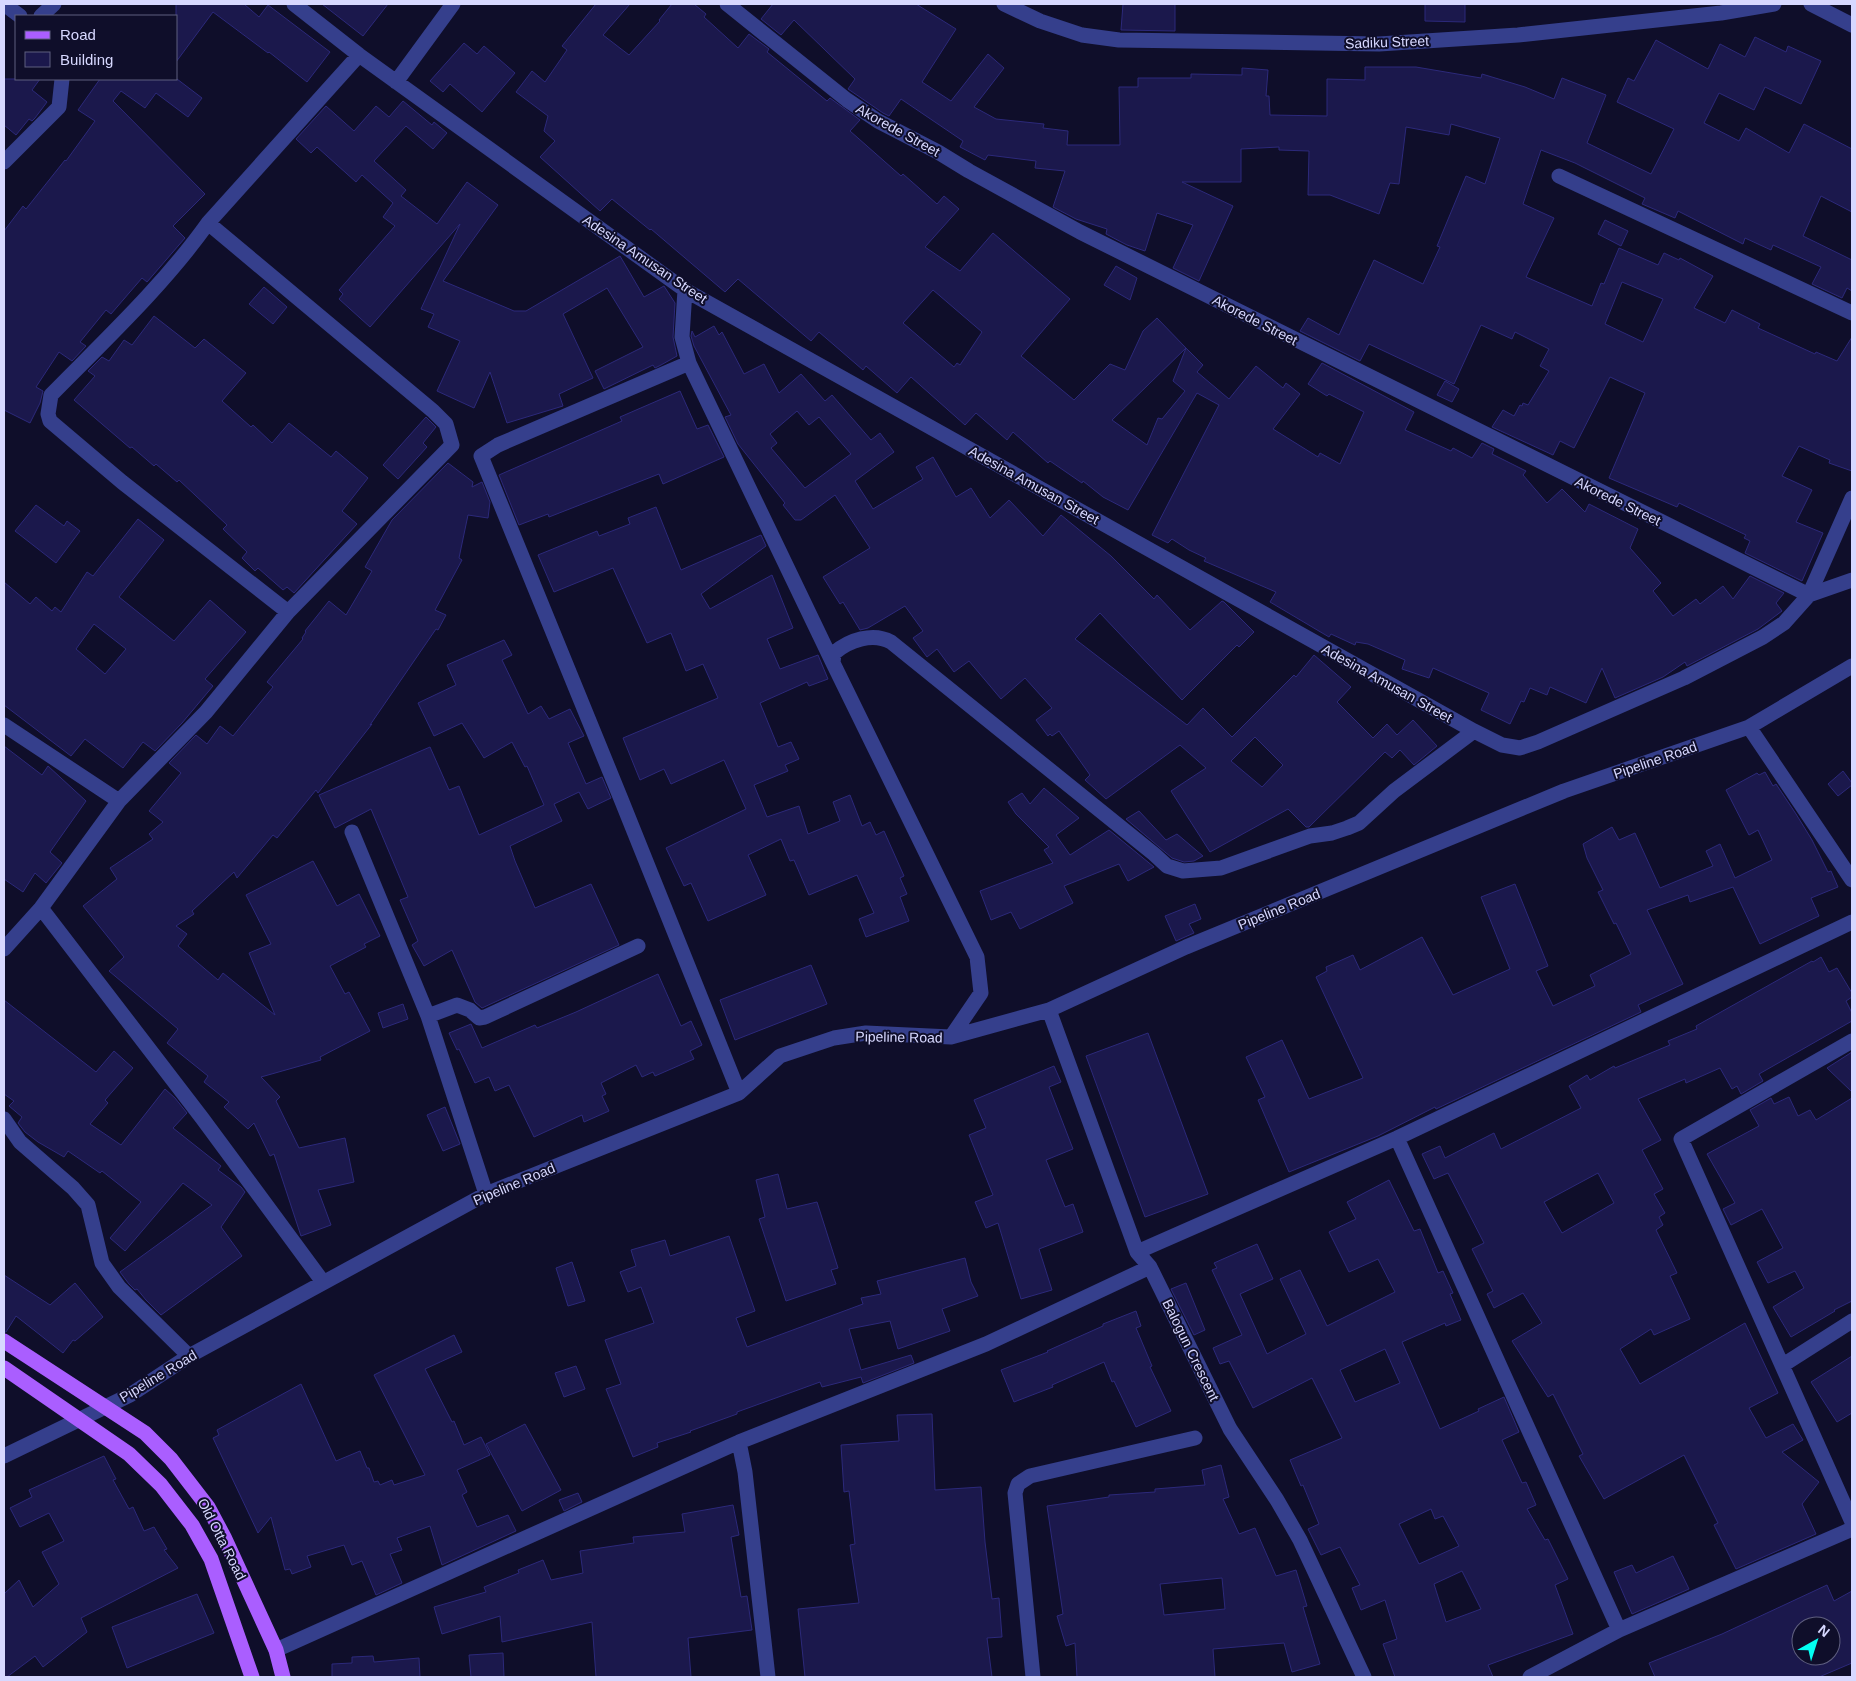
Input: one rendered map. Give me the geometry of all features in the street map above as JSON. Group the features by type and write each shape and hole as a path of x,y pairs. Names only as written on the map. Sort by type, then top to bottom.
{"main road":[{"name":"Old Otta Road","path":"4,1341 145,1433 171,1459 199,1494 224,1537 276,1650 282,1677"},
{"name":"Old Otta Road","path":"4,1368 80,1418 129,1454 161,1485 192,1525 211,1560 252,1677"}],"street":[{"path":"4,4 19,15"},
{"path":"43,15 54,4"},
{"name":"Adesina Amusan Street","path":"294,4 359,55 685,290 1502,745 1520,748 1538,742 1684,678 1763,637 1784,623 1808,595"},
{"path":"396,82 453,4"},
{"name":"Akorede Street","path":"727,4 847,100 878,121 938,152 1080,232 1808,595"},
{"name":"Sadiku Street","path":"1004,4 1040,21 1065,30 1082,35 1110,39 1379,44 1518,35 1721,12 1774,4"},
{"path":"1810,4 1852,25"},
{"path":"288,612 122,482 50,421 48,414 51,395 130,315 190,247 208,223 359,55"},
{"path":"4,162 59,107 62,80"},
{"path":"1559,176 1852,313"},
{"path":"4,949 41,908 119,802 206,712 288,612 452,445 446,424 433,411 208,223"},
{"path":"685,290 682,338 689,363 977,957 981,993 951,1038"},
{"path":"689,363 498,445 481,456 622,799 739,1093"},
{"path":"1808,595 1852,498"},
{"path":"1808,595 1852,580"},
{"path":"833,663 834,653 842,646 850,642 875,636 883,637 1154,854 1166,866 1183,872 1220,868 1310,836 1332,833 1359,823 1394,792 1474,731"},
{"name":"Pipeline Road","path":"4,1456 130,1395 189,1356 486,1194 739,1093 780,1056 834,1038 866,1033 951,1038 1049,1010 1186,947 1564,791 1749,727 1852,666"},
{"path":"4,724 119,802"},
{"path":"1749,727 1852,880"},
{"path":"352,832 428,1016 486,1194"},
{"path":"41,908 202,1118 323,1282"},
{"path":"1137,1252 1397,1138 1852,922"},
{"path":"428,1016 457,1005 470,1010 479,1018 485,1018 638,946"},
{"name":"Balogun Crescent","path":"1049,1010 1137,1252 1150,1267 1230,1429 1300,1540 1364,1677"},
{"path":"1852,1041 1681,1139 1852,1522"},
{"path":"4,1119 20,1142 73,1188 88,1206 102,1263 119,1287 189,1356"},
{"path":"1397,1138 1619,1630"},
{"path":"276,1650 738,1442 986,1344 1150,1267"},
{"path":"1783,1365 1852,1321"},
{"path":"1033,1677 1015,1493 1018,1484 1030,1476 1195,1438"},
{"path":"738,1442 745,1472 768,1677"},
{"path":"1530,1677 1619,1630 1852,1529"}],"building":[{"path":"176,4 244,4 259,17 268,5 330,52 307,82 213,12 178,59 178,15 176,15"},
{"path":"322,4 388,4 363,36"},
{"path":"596,4 630,4 603,35 629,55 660,21 672,4 694,4 706,14 704,17 738,48 749,34 769,49 767,52 827,101 830,98 860,120 850,131 901,176 903,174 937,204 944,196 959,209 925,247 960,271 993,233 1070,299 1021,356 1074,400 1110,364 1125,370 1143,331 1157,318 1203,365 1197,372 1229,399 1256,366 1283,388 1286,383 1300,394 1273,429 1318,457 1320,453 1340,464 1364,412 1329,394 1327,396 1308,384 1322,363 1414,412 1405,430 1451,451 1453,448 1472,458 1482,443 1494,449 1492,454 1526,471 1523,475 1547,503 1562,489 1585,512 1589,504 1638,529 1630,548 1661,583 1653,591 1673,616 1696,599 1700,604 1723,586 1733,599 1750,576 1784,593 1776,603 1782,611 1758,629 1687,666 1685,662 1663,677 1615,698 1602,668 1586,703 1550,687 1547,695 1530,688 1524,702 1521,701 1510,724 1481,710 1489,693 1433,668 1429,678 1402,669 1405,660 1368,644 1356,642 1355,645 1331,634 1329,637 1270,602 1276,592 1204,561 1206,558 1172,539 1168,543 1152,535 1219,405 1197,393 1128,510 1103,497 1083,481 1082,483 1050,461 1048,463 1013,432 1007,440 976,413 965,425 911,377 897,393 866,366 863,370 819,332 811,341 738,279 725,292 651,229 612,199 600,211 540,157 555,141 544,131 548,116 516,92 532,71 545,82 567,50 562,46","holes":["933,290 982,332 960,365 957,363 954,367 903,323","1186,348 1173,381 1185,391 1162,419 1158,418 1147,445 1112,420"]},
{"path":"773,4 916,4 956,29 922,82 951,101 988,54 1004,68 974,107 996,119 1044,124 1043,128 1068,131 1067,145 1120,145 1119,87 1138,87 1138,78 1191,78 1191,74 1242,75 1242,68 1268,70 1266,96 1269,96 1270,115 1327,116 1327,79 1365,80 1365,67 1416,67 1481,78 1482,74 1525,87 1554,99 1562,78 1606,95 1587,143 1651,174 1674,129 1617,102 1628,78 1634,81 1656,40 1708,69 1720,44 1745,57 1755,37 1786,52 1788,46 1821,61 1801,104 1765,87 1754,110 1719,93 1704,123 1739,141 1746,128 1789,153 1804,124 1852,149 1852,212 1821,196 1803,236 1852,260 1852,291 1847,288 1842,298 1812,284 1821,267 1773,245 1771,250 1745,238 1743,244 1678,211 1675,218 1642,204 1645,198 1575,163 1541,150 1523,204 1554,218 1526,277 1592,306 1601,283 1604,284 1619,248 1658,265 1664,253 1679,260 1680,258 1713,276 1694,308 1725,323 1732,310 1760,324 1758,328 1815,354 1816,352 1837,361 1852,337 1852,471 1829,463 1830,460 1799,446 1782,476 1812,490 1796,522 1823,533 1802,581 1745,553 1750,541 1744,538 1746,535 1679,503 1677,507 1609,478 1645,393 1610,377 1574,448 1560,441 1553,455 1492,427 1503,410 1514,416 1520,405 1522,406 1523,403 1528,405 1549,371 1540,366 1549,349 1515,332 1512,339 1481,325 1454,384 1369,344 1360,361 1300,331 1308,318 1339,335 1374,260 1423,284 1440,247 1437,246 1466,176 1485,184 1500,138 1451,124 1449,135 1406,127 1399,184 1390,183 1379,214 1330,195 1308,195 1309,151 1279,150 1279,147 1241,149 1241,182 1182,182 1233,206 1199,281 1173,268 1193,225 1157,213 1145,251 1127,245 1106,234 1107,229 1076,219 1053,207 1065,171 1035,168 1036,161 988,155 985,160 960,147 963,141 901,99 889,116 883,113 848,89 855,79 794,20 781,35 761,19","holes":["1622,282 1663,299 1643,342 1605,324"]},
{"path":"1123,4 1175,4 1175,31 1121,30"},
{"path":"1425,4 1465,4 1465,22 1425,21"},
{"path":"464,43 477,54 484,46 515,73 482,112 450,84 443,92 430,81"},
{"path":"4,79 39,80 32,90 47,102 35,118 32,121 29,119 16,135 4,125"},
{"path":"99,80 178,80 202,98 188,117 156,93 145,108 121,91 113,101 205,194 173,226 185,238 147,282 142,278 111,314 106,310 80,342 86,346 72,361 59,352 36,387 43,391 40,403 30,423 4,410 4,231 23,206 26,209 66,161 95,121 78,110"},
{"path":"403,101 432,125 434,122 447,133 433,149 406,126 374,161 406,190 401,196 437,224 467,182 498,205 443,281 514,311 526,311 620,256 644,297 664,286 675,303 673,337 677,356 655,368 653,365 604,389 595,371 643,347 607,288 563,314 593,378 559,394 563,406 507,423 490,372 474,408 437,391 460,341 428,327 434,314 421,309 460,224 370,327 339,299 343,294 339,290 395,226 383,217 393,203 362,175 356,182 317,147 311,153 296,139 326,106 354,131 376,106 389,117"},
{"path":"1605,220 1628,231 1621,246 1598,234"},
{"path":"1116,266 1137,278 1130,300 1104,285"},
{"path":"264,287 287,307 273,324 249,304"},
{"path":"154,316 195,348 204,339 246,373 222,401 251,427 253,425 272,443 289,423 331,457 336,451 368,478 342,511 357,524 294,593 287,587 283,590 258,568 255,571 242,558 247,552 223,529 227,525 179,480 177,482 156,464 154,466 132,447 130,448 74,400 95,376 88,371 102,357 109,361 124,340 132,345"},
{"path":"714,326 719,335 722,332 744,374 764,364 779,393 801,374 825,401 832,395 871,440 880,433 894,452 855,481 873,509 923,479 916,467 933,457 956,497 971,488 990,518 1009,500 1043,536 1061,515 1111,556 1154,599 1157,595 1190,630 1222,601 1224,602 1254,632 1239,647 1237,645 1182,700 1100,613 1075,639 1187,725 1203,708 1232,737 1294,675 1296,677 1314,655 1351,687 1337,702 1373,738 1387,724 1397,735 1413,720 1437,746 1414,765 1400,750 1392,758 1385,752 1309,827 1306,827 1288,809 1210,852 1171,791 1206,768 1180,745 1106,799 1085,780 1090,775 1059,731 1052,736 1050,734 1048,736 1036,720 1052,708 1025,678 1001,699 969,661 954,672 937,649 927,657 913,638 923,631 905,606 868,628 860,630 843,602 840,604 823,577 870,548 835,495 801,520 795,520 783,505 785,503 738,444 725,417 731,415 694,346 691,336 692,331 695,337","holes":["797,411 809,425 819,417 851,454 805,488 771,448 777,443 770,434","1255,737 1283,765 1262,787 1231,761"]},
{"path":"1445,381 1459,389 1452,402 1437,395"},
{"path":"680,391 697,429 708,425 724,457 663,484 659,474 549,517 548,514 519,525 499,475 622,421 620,417"},
{"path":"426,417 436,427 423,443 427,447 398,479 383,465"},
{"path":"448,463 473,482 472,487 482,482 490,502 488,518 468,515 459,558 462,560 435,610 446,615 438,630 436,629 370,725 372,724 318,793 316,790 277,838 273,835 237,878 234,872 192,911 194,914 176,926 187,934 178,946 218,980 223,973 275,1015 249,953 271,944 246,895 313,861 337,906 359,894 380,936 364,944 366,947 330,966 345,994 349,992 370,1031 320,1057 321,1060 261,1077 280,1097 276,1101 299,1148 345,1138 354,1182 318,1190 331,1225 301,1236 274,1154 270,1156 254,1123 248,1129 224,1107 229,1102 204,1082 208,1076 167,1043 178,1029 109,971 124,957 83,906 117,879 110,868 153,839 149,834 163,822 149,811 181,773 169,763 196,735 207,744 220,726 233,736 273,687 267,682 303,639 305,631 329,601 346,615 372,571 365,567 392,520"},
{"path":"36,505 64,526 67,521 80,531 56,563 15,531"},
{"path":"656,507 681,570 761,535 766,546 701,594 710,609 772,575 793,628 767,639 780,669 818,655 828,679 809,686 807,682 760,703 778,747 791,742 799,759 785,765 788,771 754,785 767,817 799,806 808,834 840,821 833,802 850,795 862,826 870,822 876,835 884,831 904,876 900,878 907,894 900,897 909,921 866,937 859,919 874,913 857,875 809,895 794,860 790,861 781,839 748,855 766,895 708,921 691,883 684,886 666,848 746,809 724,760 671,784 664,769 640,780 623,738 718,698 703,664 686,671 671,633 647,643 613,568 554,592 538,555 597,531 599,536 630,524 628,518"},
{"path":"138,519 164,540 119,597 174,641 210,600 246,632 205,679 213,686 182,723 155,751 143,742 123,768 85,739 71,756 4,705 4,582 30,604 36,597 52,611 55,607 61,612 87,572 93,576","holes":["94,624 126,649 105,674 76,649"]},
{"path":"504,640 512,655 502,660 528,714 541,706 549,719 570,709 584,736 568,743 586,784 602,777 611,798 588,809 579,792 554,804 562,821 510,846 515,861 535,908 591,884 619,945 482,1008 475,1002 452,950 424,966 412,945 418,941 400,900 408,897 371,809 335,828 319,795 430,747 449,790 459,786 479,835 544,805 527,766 525,767 512,742 484,758 462,723 434,736 418,703 456,685 447,665"},
{"path":"4,746 42,775 48,766 86,801 50,852 62,863 46,883 35,873 23,892 4,879"},
{"path":"1843,771 1852,785 1838,796 1828,784"},
{"path":"1765,772 1773,786 1776,784 1796,814 1828,872 1831,871 1838,887 1811,898 1819,916 1760,944 1733,887 1690,902 1688,895 1647,910 1683,984 1638,1005 1641,1012 1436,1109 1435,1107 1378,1136 1289,1172 1258,1100 1265,1097 1246,1057 1282,1040 1309,1099 1363,1078 1316,977 1327,971 1326,967 1353,955 1360,970 1422,937 1453,995 1510,969 1481,897 1515,884 1548,966 1536,971 1553,1006 1595,986 1590,975 1631,954 1598,892 1603,890 1587,858 1583,844 1612,827 1619,840 1635,833 1660,888 1713,866 1706,851 1720,844 1735,878 1772,860 1758,830 1749,835 1726,790 1757,773 1759,775"},
{"path":"1044,788 1079,818 1056,835 1070,855 1109,830 1154,867 1128,881 1119,864 1064,886 1073,903 1020,929 1011,912 991,920 980,891 1053,863 1044,850 1049,847 1016,814 1008,802 1022,793 1030,804"},
{"path":"1139,811 1166,840 1177,834 1203,856 1194,861 1184,862 1172,858 1126,819"},
{"path":"1195,904 1201,919 1189,924 1194,933 1176,941 1165,916"},
{"path":"1821,957 1829,972 1837,968 1852,993 1852,997 1846,1001 1852,1013 1852,1021 1759,1074 1763,1081 1741,1094 1737,1086 1732,1089 1720,1068 1686,1083 1685,1079 1638,1099 1661,1140 1642,1150 1663,1189 1654,1194 1665,1213 1659,1217 1663,1225 1656,1230 1677,1273 1670,1276 1690,1319 1654,1335 1651,1329 1620,1349 1640,1384 1745,1323 1778,1393 1749,1408 1766,1438 1793,1424 1803,1440 1782,1452 1819,1482 1802,1504 1816,1534 1736,1569 1714,1525 1718,1523 1684,1455 1604,1499 1579,1456 1583,1454 1553,1394 1548,1397 1512,1341 1542,1323 1523,1293 1494,1308 1487,1294 1493,1291 1472,1249 1484,1243 1448,1173 1434,1179 1422,1154 1440,1146 1445,1158 1494,1133 1501,1149 1581,1108 1569,1086 1587,1075 1590,1080 1614,1066 1615,1068 1670,1045 1668,1041 1697,1029 1696,1026","holes":["1598,1173 1614,1203 1562,1233 1544,1202"]},
{"path":"811,965 827,1004 735,1040 720,1000"},
{"path":"658,974 681,1026 691,1021 702,1045 690,1051 694,1059 655,1076 653,1072 642,1077 636,1065 601,1083 606,1094 602,1096 609,1111 584,1122 582,1115 534,1137 509,1085 495,1091 489,1077 475,1083 449,1033 471,1024 482,1048 535,1025 537,1028 576,1012"},
{"path":"4,1000 96,1072 114,1051 133,1068 105,1100 108,1103 90,1124 121,1145 165,1089 187,1113 173,1128 221,1166 218,1170 245,1192 221,1227 242,1256 161,1315 137,1289 135,1290 129,1284 120,1272 212,1205 183,1183 125,1251 110,1238 141,1202 102,1171 100,1173 68,1151 64,1157 38,1142 25,1132 18,1123 22,1117 9,1106 14,1101 4,1094"},
{"path":"403,1004 408,1019 383,1028 378,1013"},
{"path":"1148,1033 1208,1194 1145,1217 1086,1056"},
{"path":"1852,1052 1852,1092 1827,1068"},
{"path":"1054,1066 1061,1082 1049,1087 1073,1149 1046,1160 1065,1207 1073,1204 1083,1232 1039,1249 1052,1290 1021,1299 998,1223 986,1228 975,1202 993,1195 969,1135 986,1128 974,1100"},
{"path":"1789,1097 1798,1116 1810,1110 1816,1120 1852,1098 1852,1301 1791,1337 1773,1307 1804,1288 1795,1271 1768,1283 1757,1262 1783,1248 1762,1209 1731,1225 1723,1209 1735,1203 1707,1154 1759,1126 1750,1110 1771,1098 1774,1104"},
{"path":"445,1107 460,1144 443,1151 427,1115"},
{"path":"778,1174 787,1209 817,1202 838,1268 831,1270 836,1284 786,1301 759,1219 765,1217 756,1180"},
{"path":"1389,1180 1414,1231 1420,1229 1438,1273 1443,1271 1453,1293 1450,1294 1461,1320 1446,1326 1445,1323 1402,1342 1440,1429 1504,1397 1519,1432 1502,1440 1522,1483 1526,1482 1536,1505 1527,1509 1545,1540 1548,1539 1568,1579 1555,1585 1573,1634 1488,1665 1493,1677 1395,1677 1383,1644 1397,1639 1385,1600 1361,1610 1352,1588 1360,1585 1340,1547 1321,1555 1308,1529 1319,1524 1303,1485 1301,1486 1290,1460 1342,1438 1312,1378 1253,1408 1229,1361 1220,1364 1213,1348 1242,1335 1212,1270 1217,1268 1214,1263 1257,1244 1273,1279 1240,1294 1267,1354 1306,1334 1280,1279 1300,1270 1327,1326 1395,1292 1378,1259 1349,1272 1329,1232 1356,1219 1347,1202","holes":["1385,1349 1400,1383 1355,1402 1340,1370","1431,1509 1435,1519 1443,1516 1459,1546 1419,1564 1399,1524","1462,1571 1481,1609 1446,1622 1434,1584"]},
{"path":"729,1236 755,1311 736,1318 747,1347 863,1304 861,1298 881,1294 877,1281 965,1258 971,1282 978,1296 942,1309 950,1331 898,1349 890,1321 849,1329 861,1370 911,1355 914,1363 863,1383 861,1377 822,1387 820,1382 737,1412 737,1414 691,1432 657,1443 658,1447 633,1457 606,1389 621,1384 605,1340 654,1323 641,1287 628,1292 620,1272 636,1266 631,1250 665,1240 670,1256"},
{"path":"572,1262 585,1301 568,1306 556,1268"},
{"path":"4,1275 50,1305 75,1283 103,1317 75,1341 73,1340 63,1353 16,1316 6,1332 4,1332"},
{"path":"1186,1283 1205,1330 1194,1335 1171,1289"},
{"path":"1136,1311 1141,1326 1136,1328 1152,1366 1150,1367 1171,1411 1136,1427 1114,1381 1112,1382 1104,1362 1052,1385 1053,1387 1014,1402 1001,1370 1048,1352 1103,1326 1103,1324"},
{"path":"454,1335 462,1352 425,1369 452,1422 454,1421 464,1445 481,1437 490,1455 457,1470 467,1492 462,1495 477,1527 508,1515 516,1531 442,1565 430,1526 397,1538 402,1550 390,1554 402,1583 376,1595 362,1561 352,1565 344,1545 307,1556 311,1567 292,1574 290,1569 285,1570 271,1517 258,1533 213,1438 219,1435 217,1430 301,1384 336,1461 360,1451 374,1482 378,1481 380,1485 392,1480 394,1485 425,1475 374,1375"},
{"path":"1852,1356 1852,1413 1837,1422 1811,1382"},
{"path":"576,1366 585,1389 564,1397 555,1373"},
{"path":"932,1414 935,1490 981,1487 992,1599 999,1598 1002,1637 987,1638 992,1677 805,1677 798,1609 859,1603 850,1545 855,1544 849,1491 844,1492 841,1445 899,1441 897,1415"},
{"path":"525,1424 561,1490 522,1511 486,1444"},
{"path":"104,1456 116,1479 113,1480 129,1509 133,1507 144,1531 154,1527 167,1549 164,1550 178,1568 81,1618 87,1632 43,1667 35,1656 7,1677 4,1677 4,1594 19,1580 33,1607 59,1584 42,1552 64,1541 49,1513 20,1527 10,1508 32,1497 29,1490"},
{"path":"1221,1465 1229,1497 1223,1499 1239,1534 1255,1528 1276,1576 1296,1570 1307,1606 1303,1607 1320,1664 1292,1672 1284,1643 1213,1649 1215,1677 1077,1677 1075,1643 1066,1646 1057,1616 1063,1614 1047,1506 1109,1497 1109,1495 1155,1492 1155,1489 1205,1485 1202,1470","holes":["1222,1578 1225,1609 1164,1615 1160,1584"]},
{"path":"578,1493 582,1502 564,1511 559,1500"},
{"path":"733,1505 739,1535 731,1537 741,1597 747,1596 752,1630 688,1638 691,1677 596,1677 592,1622 502,1642 500,1616 442,1634 434,1607 486,1592 484,1587 519,1573 518,1570 543,1560 551,1580 583,1573 580,1551 634,1543 633,1537 685,1532 682,1514"},
{"path":"1673,1556 1689,1589 1632,1614 1614,1572 1632,1565 1636,1573"},
{"path":"1827,1585 1834,1601 1852,1591 1852,1663 1819,1677 1655,1677 1649,1663 1722,1634"},
{"path":"197,1594 214,1633 127,1668 112,1627"},
{"path":"503,1653 504,1677 471,1677 469,1655"},
{"path":"373,1656 374,1662 419,1658 420,1677 332,1677 332,1664 352,1663 352,1657"}]}
